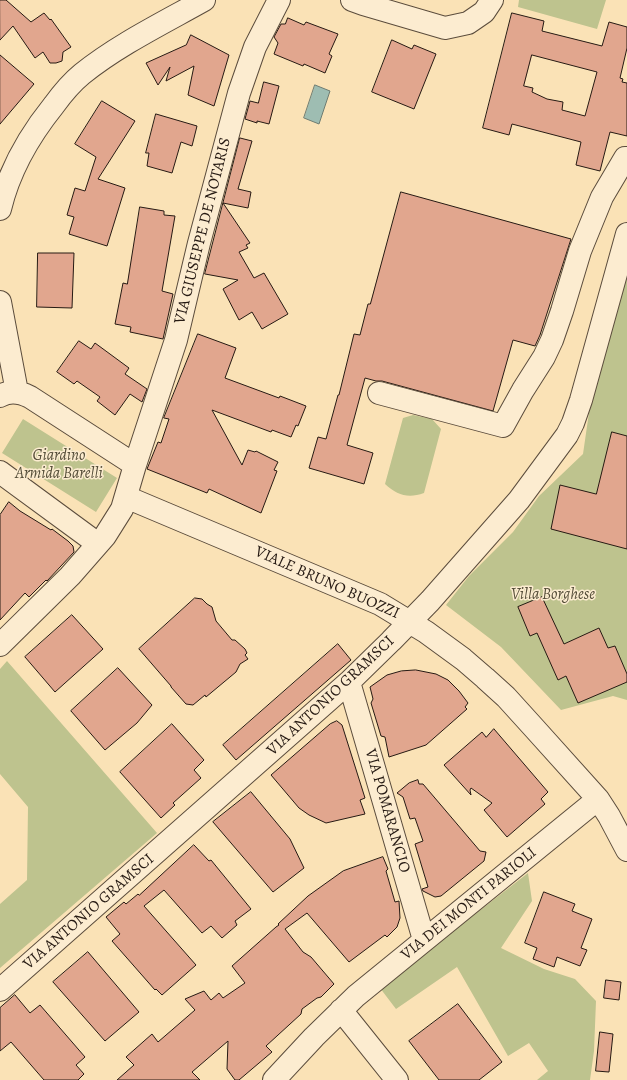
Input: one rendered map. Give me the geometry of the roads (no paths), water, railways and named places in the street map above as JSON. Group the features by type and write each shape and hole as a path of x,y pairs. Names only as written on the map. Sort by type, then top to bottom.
{"street":[{"path":"0,209 8,182 26,145 43,120 74,81 111,53 204,0"},
{"name":"VIA GIUSEPPE DE NOTARIS","path":"98,544 119,516 126,497 176,340 199,242 238,93 255,47 279,0"},
{"path":"352,0 445,28 468,23 484,12 492,0"},
{"path":"379,393 503,426 544,357 552,340 583,244 602,197 625,158 627,158"},
{"name":"VIA ANTONIO GRAMSCI","path":"0,990 349,682 410,621 519,500 567,435 573,423 581,400 627,234"},
{"path":"0,302 9,394 30,397 135,465"},
{"path":"0,472 98,544 70,576 0,645"},
{"name":"VIALE BRUNO BUOZZI","path":"126,497 372,600 410,621 463,659 506,697 598,798 627,850"},
{"name":"VIA POMARANCIO","path":"349,682 424,940"},
{"name":"VIA DEI MONTI PARIOLI","path":"274,1080 341,1010 598,798"},
{"path":"341,1010 397,1080"}],"water":[{"path":"315,85 330,91 319,124 304,118"}],"park label":[{"name":"Giardino Armida Barelli","path":"59,465"},
{"name":"Villa Borghese","path":"553,595"}]}
